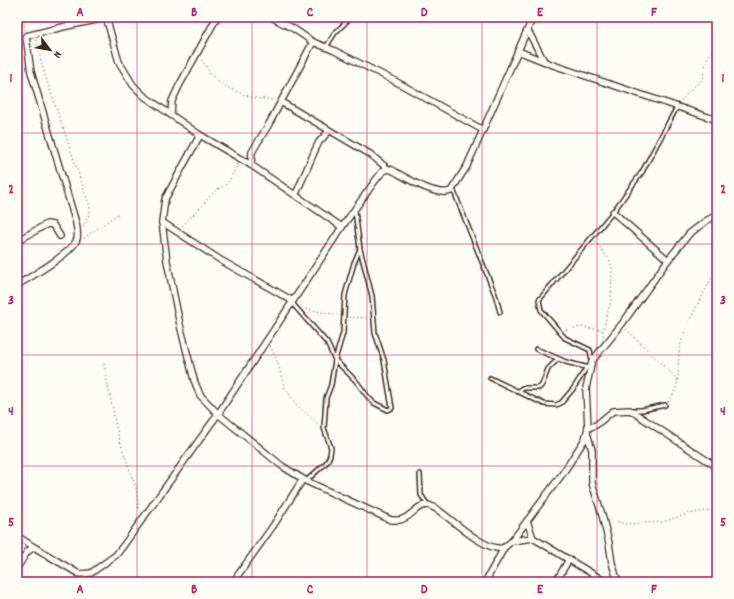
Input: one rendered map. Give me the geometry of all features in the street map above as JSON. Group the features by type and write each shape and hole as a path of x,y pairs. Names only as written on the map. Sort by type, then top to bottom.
{"street":[{"path":"171,115 172,101 179,86 217,17"},
{"path":"271,17 294,29 313,42 394,80 483,130"},
{"path":"281,102 370,154 388,169 424,187 446,193 453,189 466,166 533,17"},
{"path":"17,286 60,257 73,245 77,239 76,223 31,72 26,36 106,18 119,62 133,85 144,96 200,135 240,158 296,194 342,227"},
{"path":"528,31 544,61"},
{"path":"251,165 252,152 269,124 313,42"},
{"path":"518,51 717,120"},
{"path":"296,194 319,142 329,131"},
{"path":"200,135 166,199 162,222 167,261 180,325 194,380 200,395 218,414 282,466 305,480 391,520 401,520 409,516 420,507 428,505 437,509 479,540 492,547 504,548"},
{"path":"240,158 252,152"},
{"path":"17,536 79,574 91,573 116,555 218,414 266,341 294,304 342,227 375,181 383,171 388,169"},
{"path":"613,212 668,260"},
{"path":"618,582 612,563 609,543 602,516 592,483 592,450 588,430 586,388 588,368 689,234 706,221 717,215"},
{"path":"162,222 222,261 294,304"},
{"path":"17,241 47,224 53,225 60,236"},
{"path":"485,582 504,548 512,541 563,473 585,440 588,430 613,411 630,410 717,467"},
{"path":"233,582 274,526 305,480"},
{"path":"527,521 533,538"},
{"path":"512,541 533,538 606,582"},
{"path":"17,568 27,552 34,547"},
{"path":"556,582 569,559"}],"lane":[{"path":"326,47 335,33 351,17"},
{"path":"592,362 590,350 565,338 541,310 539,300 613,212 642,172 677,106"},
{"path":"453,189 496,297 500,312"},
{"path":"294,304 326,343 335,360 374,403 388,410 392,408 384,360 375,333 372,296 360,249 355,210"},
{"path":"305,480 327,462 330,455 331,448 324,428 326,398 331,385 335,360 343,334 345,295 354,263 360,249"},
{"path":"490,378 544,404 556,405 561,403 588,368 566,362 536,349"},
{"path":"518,392 522,388 539,388 542,385 548,369 558,358"},
{"path":"630,410 642,410 665,405"},
{"path":"420,474 421,495 428,505"}],"path":[{"path":"23,17 26,36"},
{"path":"35,34 44,72 90,207 90,212 77,239"},
{"path":"677,106 688,92 702,80 707,59 712,52 717,50"},
{"path":"196,56 214,79 225,87 256,98 273,99 281,102"},
{"path":"177,232 216,190 224,186 229,181 240,158"},
{"path":"73,245 118,214"},
{"path":"592,238 609,259 612,267 610,300 603,330 604,346"},
{"path":"665,405 674,395 678,381 681,342 699,300 717,268"},
{"path":"294,304 344,316 374,318"},
{"path":"622,324 678,381"},
{"path":"560,332 571,328 580,327 603,330"},
{"path":"266,341 277,361 284,386 296,404 318,423 321,428"},
{"path":"104,364 116,427 136,488 141,522"},
{"path":"602,516 625,524 662,522 688,514 717,509"}]}
